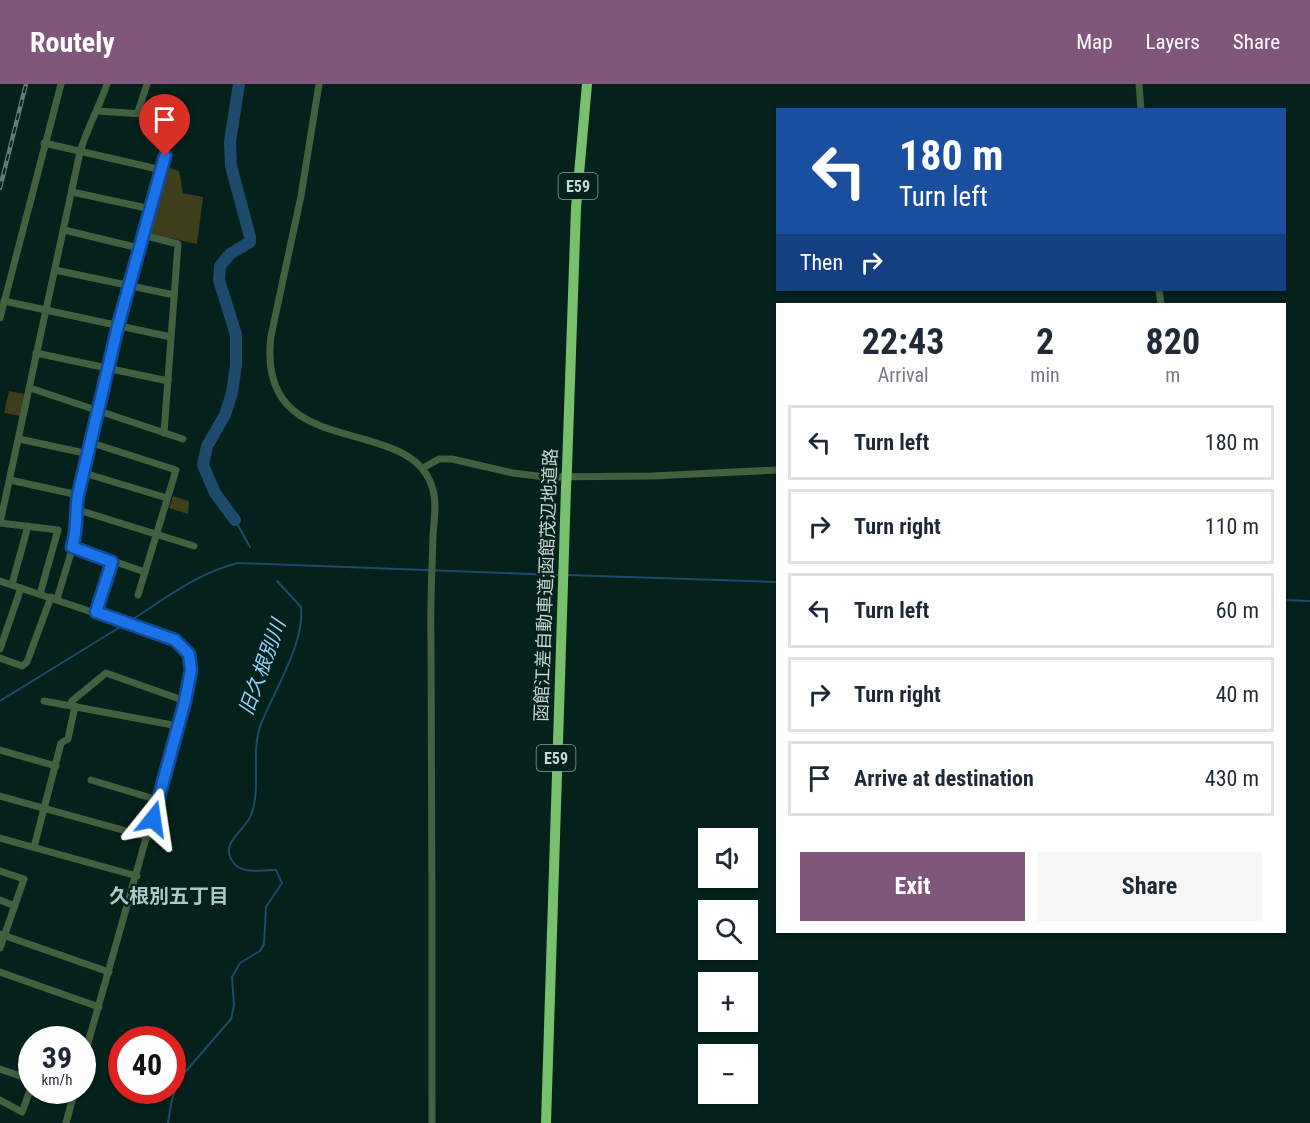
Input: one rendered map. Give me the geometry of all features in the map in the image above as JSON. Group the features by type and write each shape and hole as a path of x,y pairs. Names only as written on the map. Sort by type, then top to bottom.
{"highway":[{"name":"函館江差自動車道;函館茂辺地道路","path":"546,1123 571,306 587,84"}],"street":[{"path":"0,318 61,84"},
{"path":"40,594 58,530 0,523 80,152 87,128 98,111 106,84"},
{"path":"138,112 147,84"},
{"path":"319,84 301,196 271,336 271,366 282,396 296,412 313,424 402,451 423,468 434,494 432,1123"},
{"path":"1138,84 1141,108"},
{"path":"0,658 22,666 27,662 54,598 77,533 75,509 78,495 118,326 165,156 157,115 98,111"},
{"path":"44,143 162,170"},
{"path":"72,192 151,209"},
{"path":"64,230 139,248"},
{"path":"143,235 178,244 164,433"},
{"path":"55,270 174,295"},
{"path":"4,301 171,337"},
{"path":"36,353 168,381"},
{"path":"30,388 183,440"},
{"path":"19,439 89,454"},
{"path":"92,443 176,470 138,595"},
{"path":"423,468 439,459 453,459 513,473 545,477 652,477 776,470"},
{"path":"84,473 167,498"},
{"path":"10,480 78,495"},
{"path":"75,509 194,546"},
{"path":"12,585 28,526"},
{"path":"72,547 145,572"},
{"path":"96,612 112,562"},
{"path":"0,581 143,627 175,640 189,654 191,670 185,701 93,1026"},
{"path":"0,649 21,588"},
{"path":"34,847 61,743 68,739 72,701 106,673 185,701"},
{"path":"44,701 178,726"},
{"path":"0,750 56,765"},
{"path":"91,780 158,800"},
{"path":"0,796 148,837"},
{"path":"0,838 137,876"},
{"path":"0,871 24,879 2,934 0,948"},
{"path":"0,900 15,906"},
{"path":"2,934 109,972"},
{"path":"0,972 99,1007"},
{"path":"0,1069 18,1075"},
{"path":"0,1100 22,1112 25,1104"},
{"path":"66,1123 71,1104"}],"shaded area":[{"path":"166,167 179,171 183,193 203,197 197,244 152,234 148,230"},
{"path":"9,391 24,394 20,416 4,413"},
{"path":"173,496 189,501 188,514 169,508"}],"waterway":[{"name":"旧久根別川","path":"235,520 215,493 203,465 207,446 225,415 232,393 236,365 236,335 219,280 220,266 230,254 250,242 231,166 230,142 239,84"},
{"name":"旧久根別川","path":"235,520 250,547"},
{"path":"130,621 195,580 238,563 558,575"},
{"path":"567,575 776,582"},
{"name":"旧久根別川","path":"168,1123 172,1099 180,1078 231,1019 234,1005 232,977 240,963 260,951 264,944 266,907 282,883 276,870 253,871 237,866 233,862 229,849 234,837 251,815 256,793 258,735 294,651 301,621 301,607 277,581"},
{"path":"1286,600 1310,601"},
{"path":"0,701 125,624"}],"railway":[{"path":"0,188 26,84"}],"district":[{"name":"久根別五丁目","path":"169,896"}],"route":[{"path":"153,819 185,701 191,670 189,654 185,647 175,640 96,612 112,562 72,547 77,533 75,509 118,326 165,156"}]}
